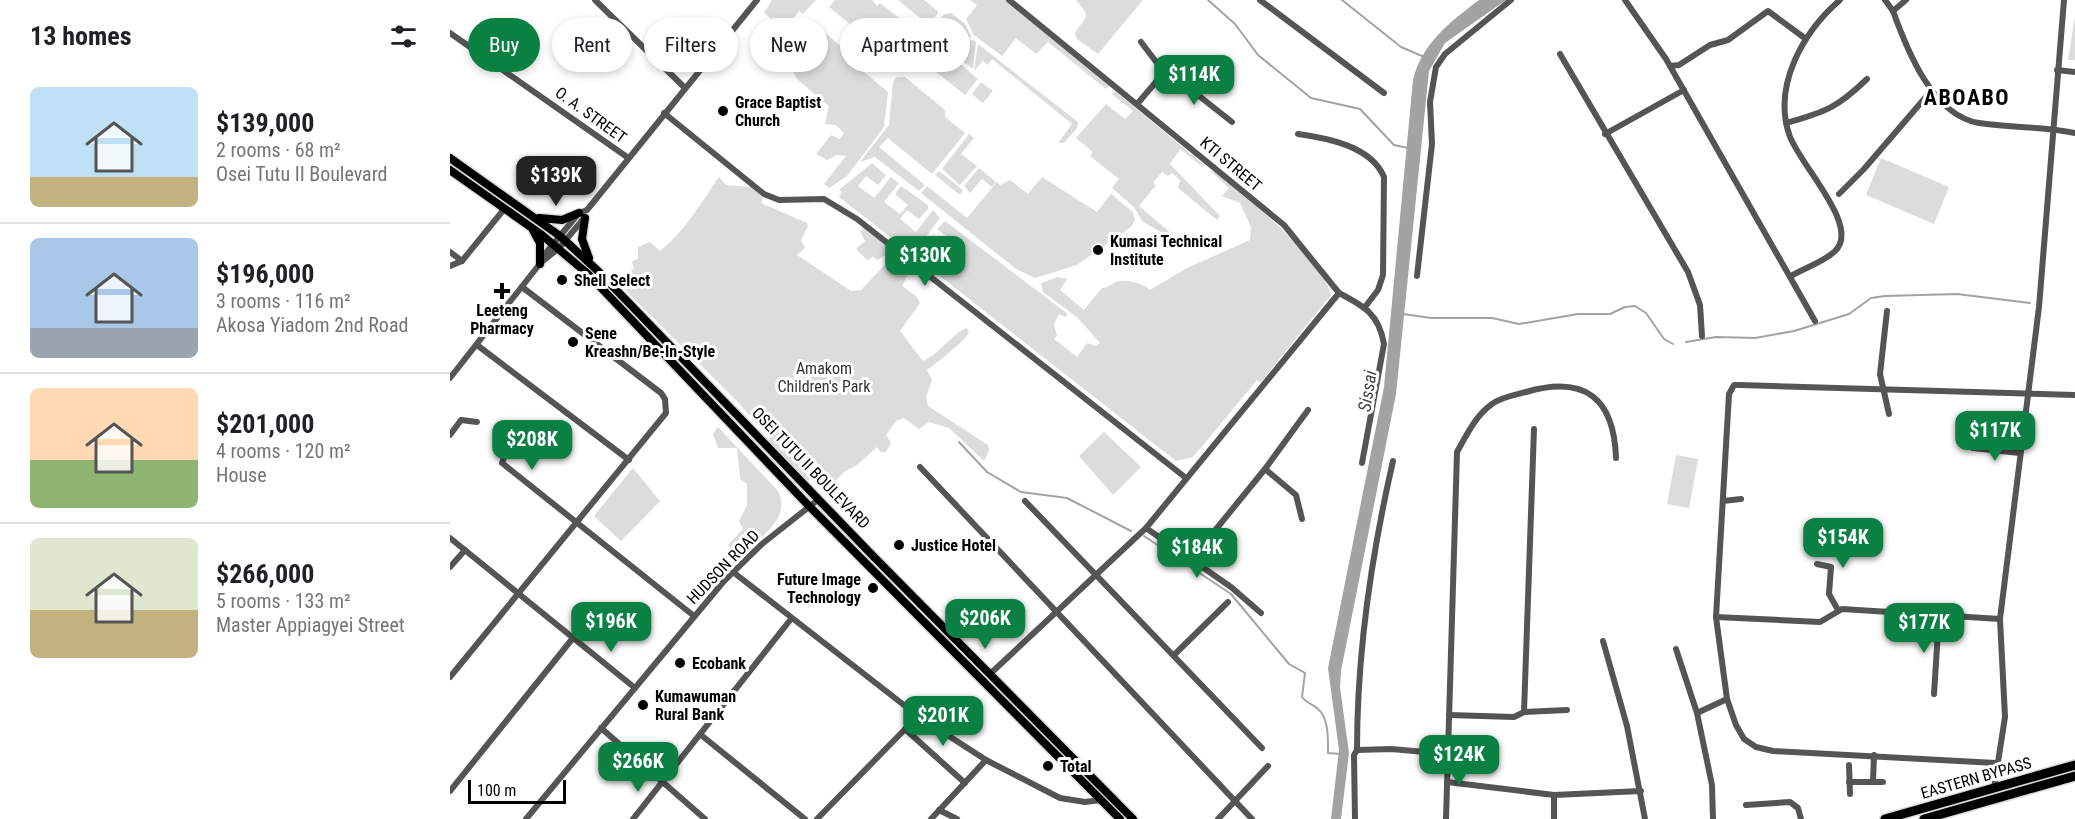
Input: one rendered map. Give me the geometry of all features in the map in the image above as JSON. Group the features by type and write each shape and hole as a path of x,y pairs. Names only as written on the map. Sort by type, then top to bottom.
{"highway":[{"name":"EASTERN BYPASS","path":"1885,819 2075,765"},
{"name":"EASTERN BYPASS","path":"1924,819 1953,815 2075,776"}],"main road":[{"name":"OSEI TUTU II BOULEVARD","path":"450,158 563,238 598,271 1133,819"},
{"name":"OSEI TUTU II BOULEVARD","path":"450,170 556,246 657,345 809,506 1120,819"},
{"path":"535,217 562,220 583,214 582,244 598,271"},
{"path":"531,227 540,243 541,263"}],"street":[{"path":"595,0 685,88"},
{"path":"450,378 541,263 757,0"},
{"name":"KTI STREET","path":"1009,0 1284,225 1339,293"},
{"path":"1260,0 1384,93"},
{"path":"1418,276 1432,144 1430,102 1436,67 1445,54 1511,0"},
{"path":"1625,0 1670,66 1815,321"},
{"path":"1791,276 1836,251 1842,237 1838,214 1800,157 1789,135 1784,105 1786,82 1806,39 1840,0"},
{"path":"1884,0 1893,11 1931,91 1956,116 1968,121 2075,133"},
{"path":"1893,11 1906,0"},
{"path":"1994,788 2005,717 2000,619 2044,250 2064,0"},
{"path":"1670,66 1679,65 1704,48 1728,40 1768,11 1806,39"},
{"name":"O. A. STREET","path":"450,33 534,90 627,158"},
{"path":"1138,104 1161,76 1160,67 1141,42"},
{"path":"1560,54 1688,272 1700,305 1702,336"},
{"path":"2057,70 2075,72"},
{"path":"1161,76 1176,78 1232,122"},
{"path":"1786,123 1828,111 1846,100 1867,79"},
{"path":"1605,134 1684,90"},
{"path":"1839,194 1864,169 1931,91"},
{"path":"664,113 764,194 779,200 824,199 857,219 1186,478"},
{"path":"1298,134 1325,138 1353,148 1380,168 1384,177 1383,275 1378,290 1365,307"},
{"path":"450,266 462,261 505,208"},
{"path":"450,252 462,261"},
{"path":"450,677 666,413 665,399 654,388 522,287"},
{"path":"990,674 1146,528 1339,293 1365,307 1382,334 1384,344 1362,463"},
{"path":"1887,311 1880,374 1889,414"},
{"path":"477,345 628,460"},
{"path":"1996,764 1874,755 1773,751 1756,747 1744,739 1727,699 1716,617 1729,394 1734,385 1882,387 2075,395"},
{"path":"1446,819 1456,455 1481,415 1494,402 1539,388 1586,391 1606,409 1615,439 1616,458"},
{"path":"1191,560 1265,469 1308,410"},
{"path":"2007,451 2012,418 2025,414"},
{"path":"450,435 461,420 477,422"},
{"path":"499,427 508,434 502,463 579,522 694,616"},
{"path":"1524,712 1534,429"},
{"path":"1973,448 2020,453"},
{"path":"1355,819 1354,755 1357,750 1357,692 1364,614 1378,527 1393,461"},
{"path":"920,467 1252,819"},
{"path":"1265,469 1296,495 1302,519"},
{"name":"HUDSON ROAD","path":"526,819 733,572 762,544 819,499"},
{"path":"1723,501 1741,500"},
{"path":"1025,501 1262,748"},
{"path":"1146,528 1231,587 1261,613"},
{"path":"450,538 635,688"},
{"path":"450,567 465,550"},
{"path":"1817,564 1832,567 1829,594 1838,610"},
{"path":"733,572 918,716 986,760 1060,798 1085,802 1101,800"},
{"path":"1174,655 1228,602"},
{"path":"1716,617 1820,622 1838,610 2000,619"},
{"path":"1934,694 1939,615"},
{"path":"633,819 791,619"},
{"path":"450,791 573,638"},
{"path":"1603,641 1624,716 1645,819"},
{"path":"1676,649 1697,713 1712,785 1713,819"},
{"path":"1697,713 1727,699"},
{"path":"1449,715 1514,717 1524,712 1567,710"},
{"path":"817,819 918,716"},
{"path":"601,728 705,819"},
{"path":"905,729 965,783"},
{"path":"701,735 805,819"},
{"path":"1357,750 1391,749 1448,754"},
{"path":"1873,782 1874,755"},
{"path":"931,819 986,760"},
{"path":"1849,765 1850,794"},
{"path":"1218,819 1268,766"},
{"path":"1447,782 1554,795 1641,791"},
{"path":"1849,782 1883,782"},
{"path":"1554,795 1554,819"},
{"path":"1746,806 1790,802 1798,808 1801,819"},
{"path":"939,810 957,819"}],"green space":[{"path":"772,0 816,0 803,14 799,11 794,18 770,18 764,13"},
{"path":"835,0 872,0 877,6 880,3 899,18 843,18 829,7"},
{"path":"898,0 924,0 939,12 934,18 920,18"},
{"path":"970,0 1006,0 1109,85 1106,89 1048,42 1036,54 1016,38 1002,56 974,35 970,27 970,18 967,18 977,5"},
{"path":"1076,0 1143,0 1098,54 1077,39 1075,33 1086,15"},
{"path":"951,13 957,18 941,18 944,14"},
{"path":"2075,16 2075,60 2068,60"},
{"path":"828,35 840,45 840,72 864,72 888,92 884,127 847,176 829,188 824,184 846,156 837,155 827,160 816,154 831,135 840,139 844,133 836,125 825,124 829,106 798,80 793,72 828,72"},
{"path":"970,41 976,42 973,69 970,67"},
{"path":"978,44 1078,122 1077,128 1064,143 1058,143 1072,124 992,59 988,65 983,61 974,71"},
{"path":"936,72 970,72 978,79 965,95"},
{"path":"897,77 905,77 945,110 945,117 965,133 932,174 888,138 879,147 925,185 919,191 875,157 860,162 889,125 893,82"},
{"path":"981,82 993,91 983,103 972,94"},
{"path":"1115,91 1204,165 1203,167 1180,149 1170,164 1220,216 1217,220 1178,188 1180,180 1172,173 1168,176 1162,172 1153,183 1156,185 1139,206 1191,250 1142,221 1134,207 1112,188 1119,179 1090,156 1093,152 1076,138 1106,104 1125,119 1133,111 1112,94"},
{"path":"969,134 974,138 961,154 977,166 960,185 942,169"},
{"path":"1881,158 1949,187 1934,224 1866,195"},
{"path":"872,163 886,175 878,185 866,176 858,186 874,198 891,177 899,183 884,202 900,214 908,205 895,194 901,186 928,205 928,209 919,219 907,210 900,219 916,232 933,210 940,218 925,238 940,249 949,238 937,229 945,221 1068,314 1065,317 1059,314 1054,324 1057,336 1054,339 1077,357 1087,343 1096,346 1100,343 1078,318 1043,292 1041,283 1058,277 1067,279 1060,290 1084,310 1102,288 1118,281 1133,282 1150,290 1187,268 1250,240 1251,227 1240,203 1222,196 1229,188 1209,170 1222,177 1258,206 1278,226 1314,265 1326,282 1331,295 1260,383 1257,380 1193,457 1176,461 839,197 842,192 839,190"},
{"path":"979,168 996,182 992,187 982,179 970,193 964,186"},
{"path":"939,171 963,190 960,195 935,175"},
{"name":"Amakom Children's Park","path":"719,177 726,185 751,187 763,198 761,203 807,223 808,226 801,240 805,248 797,255 851,291 861,290 895,254 912,266 902,286 917,297 920,303 900,331 923,361 956,334 967,328 969,333 927,370 932,380 926,397 928,406 988,445 989,451 984,461 949,428 929,422 919,429 904,418 896,421 886,435 891,443 886,452 880,452 877,447 857,465 844,472 827,490 816,479 806,480 769,441 771,433 764,432 736,400 626,291 621,284 621,278 634,269 632,262 638,258 638,247 650,242 660,251 685,226"},
{"path":"1042,177 1097,212 1111,194 1133,212 1135,220 1131,227 1077,265 1035,278 1016,269 921,193 927,186 967,218 997,182 1000,185 1010,180 1028,194"},
{"path":"865,227 883,242 888,254 877,260 873,257 867,260 856,249 865,241 860,231"},
{"path":"718,427 778,491 781,500 781,508 775,522 752,547 748,546 740,554 728,545 743,529 739,521 747,505 747,484 740,479 737,448 718,448 713,434"},
{"path":"1104,432 1141,467 1113,495 1079,456"},
{"path":"1676,455 1698,459 1689,508 1667,504"},
{"path":"633,468 660,501 621,541 594,516"}],"shaded area":[{"path":"1479,0 1506,0 1445,43 1429,71 1396,394 1341,671 1340,687 1349,753 1341,819 1331,819 1339,750 1328,668 1384,387 1413,80 1423,55 1438,34"}],"waterway":[{"path":"1208,0 1235,24 1258,55 1311,98 1360,109 1394,145 1408,148"},
{"path":"1342,0 1401,47 1422,56"},
{"path":"1686,342 1716,337 1755,338 1794,331 1849,314 1871,298 1885,296 1957,294 2030,303"},
{"path":"1403,314 1431,318 1492,318 1519,324 1578,314 1610,314 1625,307 1635,306 1646,313 1664,339 1673,344"},
{"path":"959,442 987,472 1021,492 1067,498 1131,531"},
{"path":"1144,536 1231,594 1289,664 1305,673 1302,697 1322,713 1327,730 1328,753 1341,754"}],"place":[{"name":"Grace Baptist Church","path":"723,111"},
{"name":"Kumasi Technical Institute","path":"1098,250"},
{"name":"Shell Select","path":"562,280"},
{"name":"Leeteng Pharmacy","path":"502,291"},
{"name":"Sene Kreashn/Be-In-Style","path":"573,342"},
{"name":"Justice Hotel","path":"899,545"},
{"name":"Future Image Technology","path":"873,588"},
{"name":"Ecobank","path":"680,663"},
{"name":"Kumawuman Rural Bank","path":"643,705"},
{"name":"Total","path":"1048,766"}],"district":[{"name":"ABOABO","path":"1967,97"}],"water label":[{"name":"Sissai","path":"1367,391"}]}
